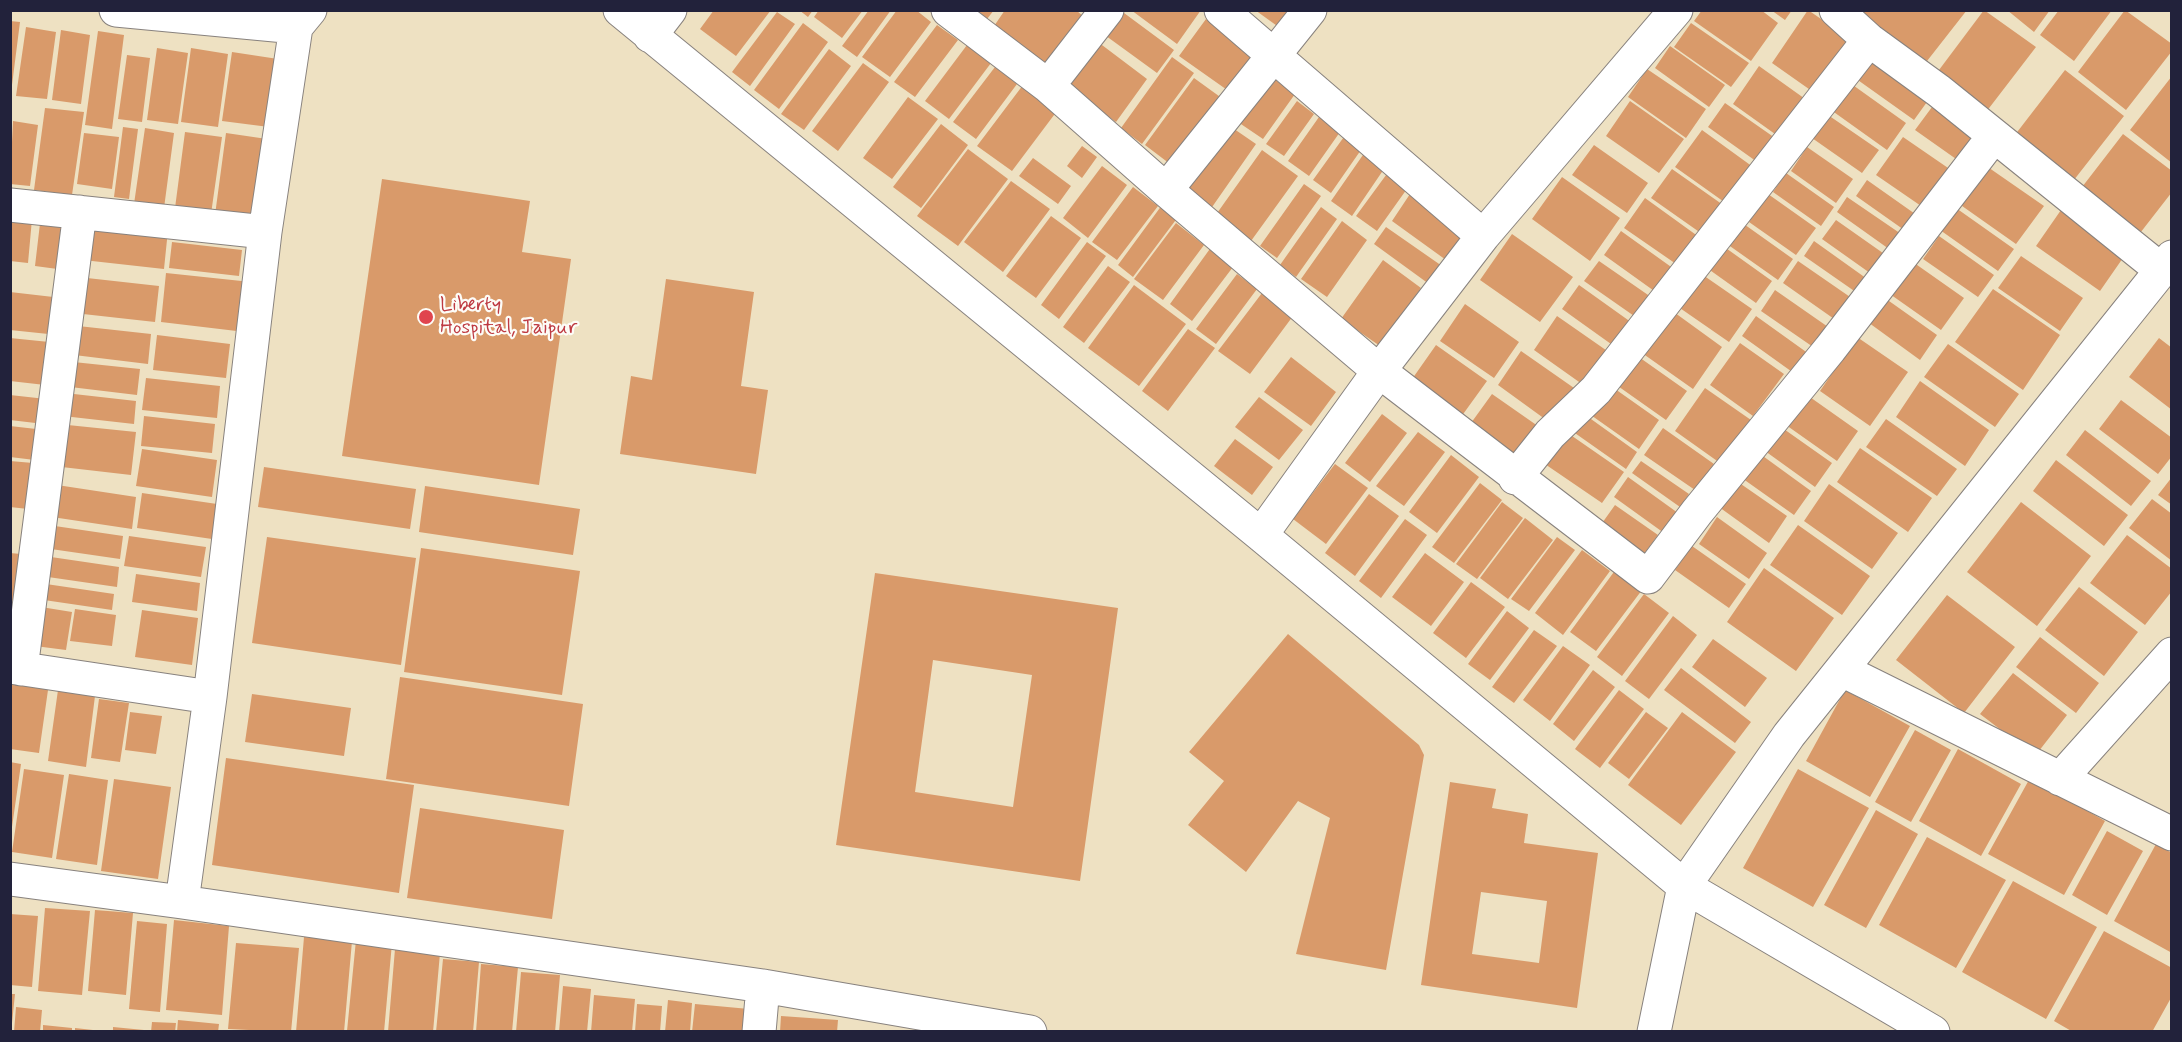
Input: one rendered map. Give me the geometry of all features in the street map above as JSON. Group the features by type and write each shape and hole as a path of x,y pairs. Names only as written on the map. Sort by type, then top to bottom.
{"street":[{"path":"116,10 303,19 265,232 210,697 182,902"},
{"path":"620,10 1261,535 1684,886 1933,1032"},
{"path":"650,36 670,10"},
{"path":"948,10 1048,86 1166,190 1379,371 1515,478 1648,577 1697,512 1830,349 1994,136"},
{"path":"1048,86 1107,10"},
{"path":"1221,10 1484,236"},
{"path":"1166,190 1310,10"},
{"path":"1261,535 1379,371 1484,236 1677,10"},
{"path":"1654,1032 1684,886 1790,735 2166,263 1994,136 1939,91 1869,40 1836,10"},
{"path":"1515,478 1550,434 1596,390 1869,40"},
{"path":"10,205 265,232"},
{"path":"80,212 16,668 210,697"},
{"path":"2060,779 2172,654"},
{"path":"1842,670 2172,834"},
{"path":"10,879 763,986 1030,1032"},
{"path":"759,1032 763,986"}],"building":[{"path":"714,10 771,10 736,56 700,29"},
{"path":"799,10 813,10 808,17"},
{"path":"819,10 863,10 842,38 814,17"},
{"path":"869,10 891,10 857,57 842,46"},
{"path":"897,10 916,10 931,22 890,77 862,57"},
{"path":"967,10 994,10 984,23"},
{"path":"1005,10 1076,10 1085,18 1046,73 990,32"},
{"path":"1120,10 1174,50 1157,73 1102,33"},
{"path":"1131,10 1201,10 1177,44"},
{"path":"1255,10 1292,10 1280,28"},
{"path":"1702,10 1761,10 1778,23 1751,61 1694,21"},
{"path":"1771,10 1792,10 1785,20"},
{"path":"1808,10 1853,41 1816,94 1772,63"},
{"path":"1858,10 1967,10 1920,70"},
{"path":"1984,10 2036,47 1983,116 1933,78"},
{"path":"2007,10 2050,10 2034,32"},
{"path":"2059,10 2112,10 2074,61 2040,35"},
{"path":"2125,10 2172,44 2172,51 2126,110 2078,72"},
{"path":"777,12 795,24 750,86 732,72"},
{"path":"1206,19 1256,56 1230,92 1179,56"},
{"path":"10,21 20,22 12,85 10,85"},
{"path":"803,23 828,42 779,109 754,90"},
{"path":"1691,23 1749,63 1731,87 1674,47"},
{"path":"937,25 958,40 915,97 894,82"},
{"path":"26,27 56,32 47,99 16,96"},
{"path":"61,30 90,35 81,104 52,100"},
{"path":"98,31 124,35 112,129 85,125"},
{"path":"1094,39 1147,79 1116,122 1062,83"},
{"path":"967,45 991,63 949,119 925,101"},
{"path":"1670,46 1725,85 1709,107 1655,68"},
{"path":"157,48 188,53 178,124 147,120"},
{"path":"191,48 228,54 218,127 181,122"},
{"path":"829,49 851,66 804,130 781,114"},
{"path":"232,52 278,59 269,127 222,121"},
{"path":"1872,53 1932,95 1914,120 1855,78"},
{"path":"127,55 150,58 142,122 118,119"},
{"path":"1172,57 1194,73 1142,144 1121,128"},
{"path":"863,63 889,82 838,151 812,131"},
{"path":"1759,66 1808,101 1782,139 1733,104"},
{"path":"995,67 1017,84 976,139 953,122"},
{"path":"1647,69 1706,109 1686,138 1628,97"},
{"path":"2065,70 2124,116 2070,185 2011,140"},
{"path":"1267,74 1295,94 1263,139 1235,120"},
{"path":"2172,76 2172,163 2130,130"},
{"path":"1194,78 1223,99 1174,167 1145,145"},
{"path":"1850,83 1906,123 1887,150 1831,110"},
{"path":"1023,85 1057,111 1012,171 977,146"},
{"path":"908,97 938,119 892,179 863,158"},
{"path":"1297,101 1314,114 1284,156 1266,144"},
{"path":"1630,101 1684,139 1659,173 1606,136"},
{"path":"1725,103 1778,140 1760,164 1708,127"},
{"path":"1935,103 1985,139 1966,166 1915,130"},
{"path":"45,108 84,112 72,195 34,190"},
{"path":"1828,115 1879,150 1862,173 1812,138"},
{"path":"1319,117 1340,132 1309,176 1288,161"},
{"path":"13,121 38,125 30,186 10,184"},
{"path":"1224,122 1256,144 1210,210 1178,188"},
{"path":"941,124 968,145 921,208 893,187"},
{"path":"123,127 138,129 129,199 114,197"},
{"path":"145,128 174,133 164,208 134,204"},
{"path":"1702,130 1753,167 1727,204 1675,167"},
{"path":"185,132 222,137 211,214 175,208"},
{"path":"84,133 119,137 112,189 77,184"},
{"path":"226,133 267,139 256,221 215,215"},
{"path":"1346,134 1363,147 1331,193 1313,180"},
{"path":"2123,134 2172,171 2172,192 2137,237 2079,191"},
{"path":"1903,137 1951,170 1924,208 1876,175"},
{"path":"1594,145 1648,183 1627,213 1572,175"},
{"path":"1082,146 1097,157 1082,178 1067,166"},
{"path":"1807,147 1853,179 1836,203 1791,171"},
{"path":"968,149 1008,179 958,246 917,216"},
{"path":"1262,150 1298,176 1251,241 1215,216"},
{"path":"1365,152 1386,166 1352,216 1331,201"},
{"path":"1033,158 1071,186 1058,204 1019,176"},
{"path":"1982,163 2044,206 2016,244 1955,201"},
{"path":"1102,166 1127,185 1088,238 1063,218"},
{"path":"1672,169 1726,207 1705,236 1651,198"},
{"path":"1389,171 1409,186 1377,231 1356,216"},
{"path":"1786,173 1834,207 1821,226 1773,192"},
{"path":"1562,177 1620,218 1590,261 1532,219"},
{"path":"382,179 530,201 522,252 571,259 539,485 342,456"},
{"path":"1867,180 1918,216 1907,232 1856,196"},
{"path":"1011,181 1050,209 1003,272 964,242"},
{"path":"1304,184 1321,196 1277,258 1260,246"},
{"path":"1133,187 1158,206 1117,260 1092,242"},
{"path":"1410,194 1466,233 1446,260 1392,221"},
{"path":"1768,194 1816,228 1796,255 1749,222"},
{"path":"1847,197 1907,238 1896,254 1837,212"},
{"path":"1645,198 1699,237 1679,266 1624,228"},
{"path":"1162,205 1178,217 1133,277 1118,265"},
{"path":"1321,207 1337,219 1296,277 1280,265"},
{"path":"1956,208 2014,249 1998,271 1940,230"},
{"path":"2061,210 2125,255 2100,291 2036,246"},
{"path":"41,215 70,218 65,270 35,266"},
{"path":"10,216 32,219 28,263 10,261"},
{"path":"1051,216 1081,238 1036,298 1006,276"},
{"path":"1836,220 1890,258 1877,278 1822,239"},
{"path":"87,221 168,230 164,269 83,260"},
{"path":"1342,221 1367,240 1327,297 1301,279"},
{"path":"1741,222 1793,259 1778,280 1727,244"},
{"path":"1176,223 1204,245 1163,300 1134,279"},
{"path":"1386,227 1442,266 1429,284 1374,244"},
{"path":"1621,231 1674,269 1657,293 1604,255"},
{"path":"1512,234 1573,277 1540,322 1480,280"},
{"path":"1939,236 1994,275 1978,297 1923,259"},
{"path":"1814,241 1870,281 1860,295 1804,256"},
{"path":"172,242 242,250 239,276 169,268"},
{"path":"1087,242 1106,256 1059,319 1041,305"},
{"path":"1212,246 1236,263 1192,321 1170,304"},
{"path":"1723,246 1772,281 1756,303 1707,268"},
{"path":"2021,256 2083,298 2060,331 1998,288"},
{"path":"1383,260 1421,288 1380,346 1341,319"},
{"path":"1910,260 1964,298 1941,330 1887,292"},
{"path":"1599,261 1651,297 1637,318 1584,281"},
{"path":"1798,261 1853,299 1837,321 1783,283"},
{"path":"1108,266 1130,282 1084,343 1063,327"},
{"path":"166,273 251,282 245,332 161,322"},
{"path":"1700,273 1752,309 1729,342 1677,306"},
{"path":"1237,274 1257,289 1216,344 1196,329"},
{"path":"78,277 159,286 155,322 74,313"},
{"path":"666,279 754,292 741,386 768,390 756,474 620,454 631,376 652,380"},
{"path":"1134,285 1186,324 1139,386 1088,348"},
{"path":"1579,285 1635,325 1618,349 1562,309"},
{"path":"1993,289 2060,335 2023,390 1955,342"},
{"path":"1775,290 1831,329 1816,349 1761,311"},
{"path":"10,292 62,298 58,335 10,330"},
{"path":"1262,293 1293,316 1250,374 1218,351"},
{"path":"1882,296 1937,335 1920,360 1865,320"},
{"path":"1465,304 1519,342 1494,378 1440,341"},
{"path":"1671,310 1722,347 1693,389 1642,353"},
{"path":"1557,316 1613,355 1589,389 1534,350"},
{"path":"1756,316 1809,354 1795,374 1742,336"},
{"path":"69,325 151,334 148,364 66,354"},
{"path":"1188,329 1215,348 1168,411 1142,391"},
{"path":"157,335 230,344 226,378 153,370"},
{"path":"1857,337 1908,372 1870,426 1820,391"},
{"path":"10,338 59,343 54,386 10,381"},
{"path":"2159,338 2172,348 2172,410 2129,377"},
{"path":"1740,343 1784,374 1753,416 1710,385"},
{"path":"1948,344 2019,394 1995,427 1924,377"},
{"path":"1436,345 1487,381 1461,417 1410,382"},
{"path":"1521,351 1574,388 1549,422 1498,385"},
{"path":"1636,355 1687,391 1666,420 1615,384"},
{"path":"1291,357 1336,392 1311,426 1264,392"},
{"path":"64,361 140,369 137,395 62,386"},
{"path":"146,378 220,386 217,418 142,410"},
{"path":"1920,381 1989,430 1965,466 1896,417"},
{"path":"1608,384 1659,420 1639,449 1588,413"},
{"path":"1705,388 1751,420 1720,463 1675,431"},
{"path":"65,393 136,401 134,424 63,416"},
{"path":"1492,394 1545,431 1519,467 1466,430"},
{"path":"10,395 46,399 44,424 10,420"},
{"path":"1807,395 1858,431 1837,461 1786,425"},
{"path":"1259,397 1303,430 1279,460 1235,427"},
{"path":"2121,400 2172,438 2172,456 2158,474 2099,429"},
{"path":"1382,414 1407,433 1370,482 1345,463"},
{"path":"1584,414 1637,452 1626,469 1572,431"},
{"path":"144,416 215,424 212,453 141,446"},
{"path":"1886,419 1957,469 1937,496 1866,447"},
{"path":"58,424 136,432 131,475 53,466"},
{"path":"10,426 45,430 43,461 10,457"},
{"path":"1781,427 1832,463 1815,487 1765,451"},
{"path":"1663,428 1714,464 1695,490 1644,455"},
{"path":"1562,429 1624,472 1602,503 1539,460"},
{"path":"2085,430 2151,481 2131,506 2066,455"},
{"path":"1418,432 1445,452 1404,506 1376,486"},
{"path":"1235,439 1273,467 1252,495 1214,466"},
{"path":"1860,448 1932,498 1908,532 1837,482"},
{"path":"142,449 217,460 212,497 136,486"},
{"path":"1756,451 1811,491 1794,515 1739,476"},
{"path":"1451,455 1479,477 1437,533 1409,512"},
{"path":"2056,460 2128,515 2104,546 2033,491"},
{"path":"10,461 33,463 28,509 10,507"},
{"path":"1641,461 1689,494 1680,507 1632,473"},
{"path":"1335,464 1368,488 1326,544 1293,519"},
{"path":"264,467 416,489 410,529 258,507"},
{"path":"1628,477 1678,513 1664,533 1614,497"},
{"path":"2172,477 2172,505 2158,495"},
{"path":"1738,482 1787,516 1769,543 1719,507"},
{"path":"1480,483 1502,500 1454,563 1432,547"},
{"path":"1829,484 1898,533 1872,569 1804,521"},
{"path":"57,485 136,497 132,529 52,517"},
{"path":"425,486 580,509 573,555 419,532"},
{"path":"142,493 217,504 212,539 137,528"},
{"path":"1369,494 1399,516 1355,576 1325,553"},
{"path":"2152,499 2172,514 2172,561 2129,528"},
{"path":"1502,502 1523,518 1477,579 1456,564"},
{"path":"2021,502 2091,556 2037,626 1967,572"},
{"path":"1615,505 1658,535 1638,562 1595,533"},
{"path":"1717,517 1767,553 1749,579 1699,544"},
{"path":"1525,518 1553,540 1508,599 1480,578"},
{"path":"1405,519 1427,535 1381,598 1359,581"},
{"path":"48,525 123,536 120,559 44,548"},
{"path":"1798,525 1870,576 1842,615 1770,565"},
{"path":"2127,535 2172,569 2172,591 2145,625 2090,583"},
{"path":"129,536 206,547 201,577 124,566"},
{"path":"267,537 416,558 401,665 252,643"},
{"path":"1557,537 1575,550 1529,611 1511,599"},
{"path":"1692,546 1746,584 1729,608 1675,570"},
{"path":"421,548 580,571 562,695 404,672"},
{"path":"1582,550 1610,571 1563,635 1535,613"},
{"path":"10,553 21,554 16,601 10,600"},
{"path":"1425,553 1464,582 1431,626 1392,597"},
{"path":"51,557 119,567 117,587 48,577"},
{"path":"1619,565 1645,586 1596,651 1570,632"},
{"path":"1764,568 1834,618 1796,671 1727,622"},
{"path":"875,573 1118,608 1080,881 836,845","holes":["933,660 1032,675 1013,807 915,792"]},
{"path":"136,574 200,583 197,611 132,602"},
{"path":"1471,582 1505,607 1466,658 1433,633"},
{"path":"46,584 114,594 112,610 44,600"},
{"path":"2079,587 2138,632 2104,676 2045,630"},
{"path":"1644,594 1669,613 1622,676 1597,657"},
{"path":"1947,595 2015,647 1964,713 1896,660"},
{"path":"41,607 72,612 66,650 35,646"},
{"path":"75,609 116,615 112,646 70,641"},
{"path":"142,610 198,618 192,665 135,657"},
{"path":"1507,611 1529,628 1490,680 1468,664"},
{"path":"1673,616 1697,635 1649,699 1625,681"},
{"path":"1534,630 1557,646 1514,703 1492,687"},
{"path":"1288,634 1419,745 1424,755 1386,970 1296,954 1330,818 1298,801 1246,872 1188,825 1224,781 1189,752"},
{"path":"2040,637 2099,683 2076,713 2016,667"},
{"path":"1713,639 1767,678 1745,707 1692,667"},
{"path":"1563,646 1590,665 1550,721 1523,700"},
{"path":"1681,668 1751,722 1735,743 1664,690"},
{"path":"1593,670 1615,687 1574,741 1553,724"},
{"path":"2013,673 2067,715 2035,756 1980,714"},
{"path":"400,677 583,704 569,806 386,779"},
{"path":"10,678 49,683 39,753 10,749"},
{"path":"58,690 95,696 86,767 48,761"},
{"path":"1619,690 1644,709 1600,768 1575,749"},
{"path":"1845,690 1910,726 1870,797 1806,761"},
{"path":"252,694 351,708 344,756 245,742"},
{"path":"99,699 129,703 120,762 91,758"},
{"path":"130,712 162,716 156,754 125,750"},
{"path":"1646,712 1668,728 1629,779 1608,763"},
{"path":"1682,712 1736,752 1681,825 1628,785"},
{"path":"1915,730 1951,750 1911,822 1875,802"},
{"path":"1958,749 2021,784 1981,856 1919,821"},
{"path":"226,758 414,785 399,893 212,865"},
{"path":"10,762 21,764 12,827 10,826"},
{"path":"24,769 64,775 52,858 12,852"},
{"path":"1798,769 1869,808 1813,907 1743,868"},
{"path":"69,774 108,780 97,865 56,859"},
{"path":"2030,778 2105,821 2064,895 1988,854"},
{"path":"114,779 171,787 158,879 101,871"},
{"path":"1450,782 1496,789 1492,808 1528,814 1524,843 1598,853 1577,1008 1421,985","holes":["1481,892 1547,901 1539,963 1472,954"]},
{"path":"420,808 564,830 552,919 407,898"},
{"path":"1876,810 1918,834 1866,928 1824,905"},
{"path":"2107,831 2143,851 2107,915 2072,895"},
{"path":"1927,837 2006,880 1956,968 1879,925"},
{"path":"2156,844 2172,853 2172,953 2114,921"},
{"path":"2013,881 2097,927 2046,1019 1962,972"},
{"path":"45,908 90,911 82,995 38,991"},
{"path":"95,910 133,913 126,995 88,991"},
{"path":"10,914 38,916 32,987 10,985"},
{"path":"174,920 229,926 222,1015 166,1010"},
{"path":"137,921 167,924 160,1012 129,1009"},
{"path":"2104,931 2172,968 2172,996 2152,1032 2073,1032 2054,1021"},
{"path":"304,937 352,941 344,1032 296,1032"},
{"path":"356,940 392,943 384,1032 347,1031"},
{"path":"236,943 299,948 291,1032 228,1029"},
{"path":"395,949 440,953 433,1032 388,1032"},
{"path":"443,959 479,962 473,1032 436,1032"},
{"path":"481,964 518,967 512,1032 476,1032"},
{"path":"521,972 560,975 555,1032 516,1032"},
{"path":"563,986 591,989 587,1032 559,1032"},
{"path":"10,994 15,994 12,1023 10,1023"},
{"path":"594,995 635,999 632,1032 591,1032"},
{"path":"668,1000 692,1003 690,1032 665,1032"},
{"path":"637,1004 662,1006 660,1032 635,1032"},
{"path":"695,1004 749,1009 747,1032 692,1032"},
{"path":"16,1007 42,1010 40,1032 14,1032"},
{"path":"781,1016 838,1020 837,1032 780,1032"},
{"path":"178,1020 219,1024 218,1032 177,1032"},
{"path":"152,1022 176,1023 175,1032 151,1032"},
{"path":"43,1025 72,1028 72,1032 43,1032"},
{"path":"113,1027 144,1030 144,1032 113,1032"},
{"path":"75,1028 93,1030 93,1032 75,1032"}],"place":[{"name":"Liberty Hospital, Jaipur","path":"426,317"}]}
